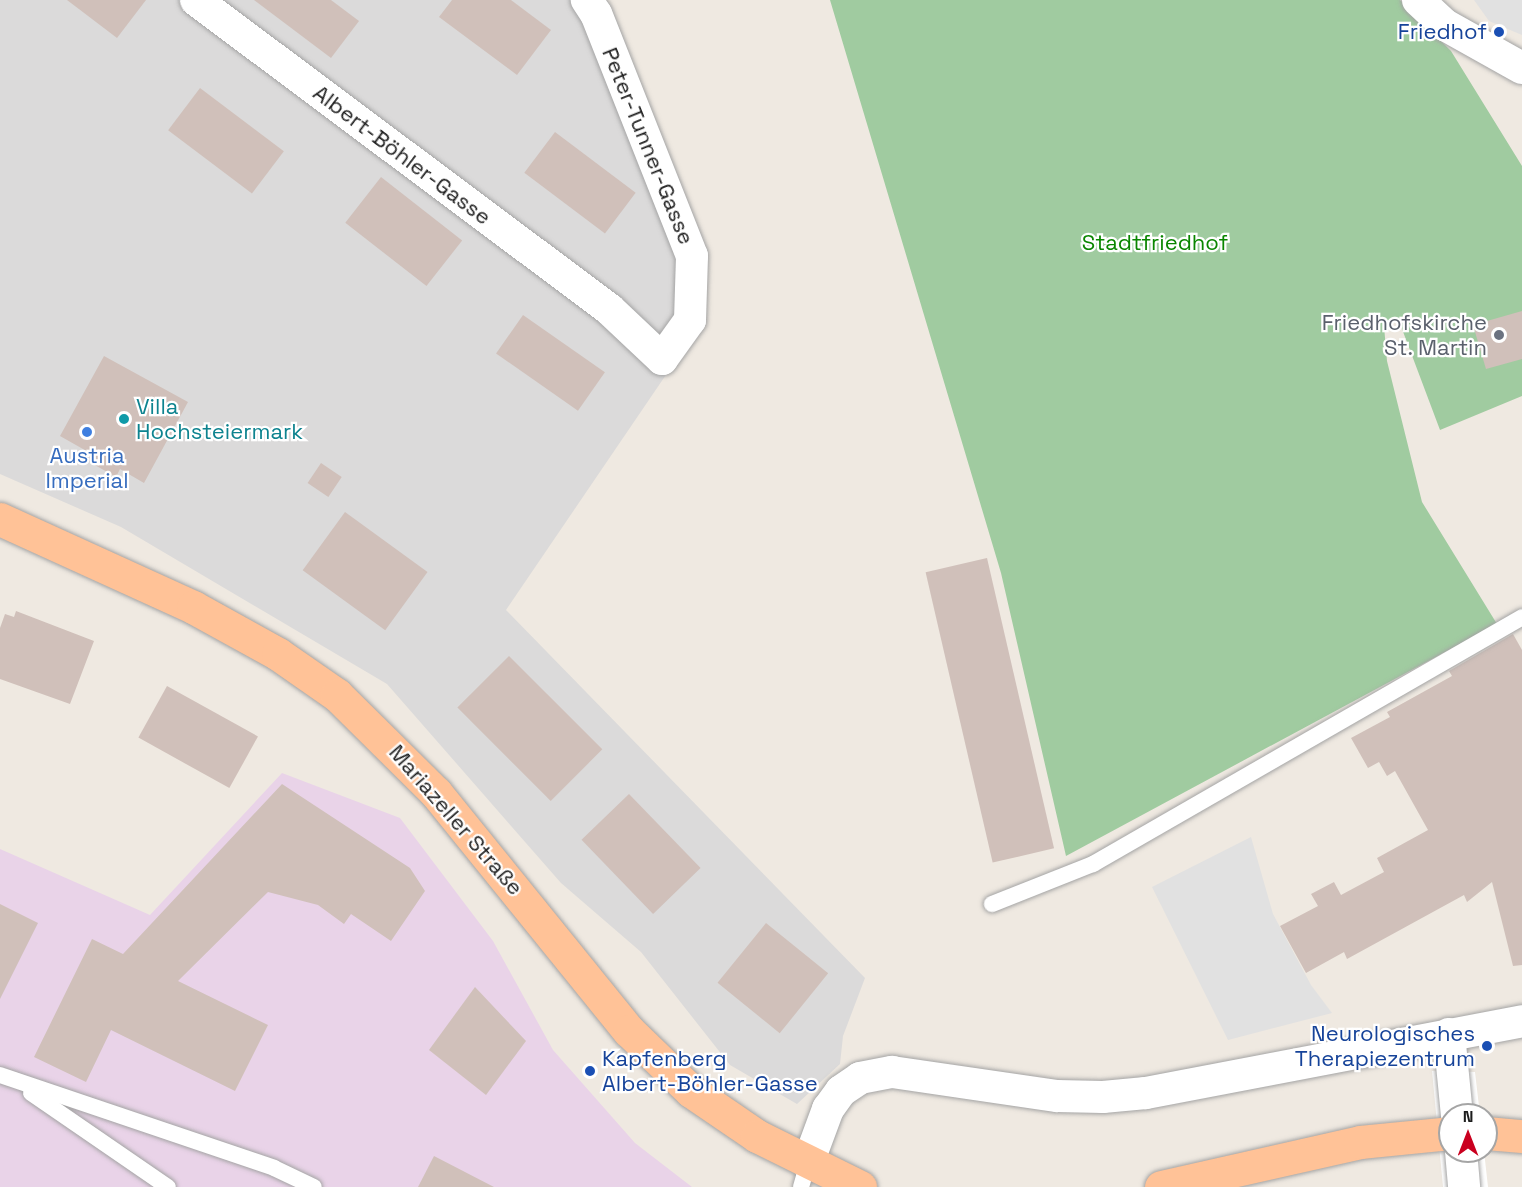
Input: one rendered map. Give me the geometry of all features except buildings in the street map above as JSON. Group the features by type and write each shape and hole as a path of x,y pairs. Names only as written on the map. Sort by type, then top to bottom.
{"main road":[{"name":"Mariazeller Straße","path":"0,519 193,607 278,654 337,695 436,793 629,1031 691,1091 758,1136 805,1175 860,1187"},
{"path":"1161,1187 1393,1136 1438,1134"},
{"path":"1498,1134 1522,1136"}],"street":[{"name":"Albert-Böhler-Gasse","path":"196,0 609,309"},
{"name":"Peter-Tunner-Gasse","path":"587,0 596,14 692,256 690,320 662,358 609,309"},
{"path":"1418,0 1445,25 1522,68"},
{"path":"805,1175 828,1109 840,1091 860,1078 892,1072 1058,1096 1102,1097 1146,1093 1522,1021"},
{"path":"1449,1034 1456,1103"},
{"path":"1462,1163 1464,1187"}],"lane":[{"path":"992,904 1093,864 1522,617"},
{"path":"0,1075 16,1083 168,1187"},
{"path":"16,1083 274,1168 314,1187"}],"shaded area":[{"path":"0,0 600,0 705,267 706,316 506,610 865,978 843,1036 840,1064 797,1104 730,1065 641,952 561,883 387,684 121,527 0,474"},
{"path":"1474,0 1522,0 1522,35 1489,21"},
{"path":"282,773 400,818 493,941 553,1050 635,1143 692,1187 0,1187 0,849 150,915"},
{"path":"1251,837 1273,914 1311,985 1332,1013 1228,1040 1152,887"}],"green space":[{"name":"Stadtfriedhof","path":"830,0 1400,0 1451,51 1522,166 1522,396 1440,430 1399,321 1384,326 1387,361 1422,502 1497,624 1066,856 1001,573"}],"pier":[{"path":"1432,1071 1475,1072 1479,1103 1438,1103 1438,1134"},
{"path":"1441,1163 1485,1163 1488,1187 1443,1187"}],"place":[{"name":"Friedhof","path":"1499,32"},
{"name":"Friedhofskirche St. Martin","path":"1499,335"},
{"name":"Villa Hochsteiermark","path":"124,419"},
{"name":"Austria Imperial","path":"87,432"},
{"name":"Neurologisches Therapiezentrum","path":"1487,1046"},
{"name":"Kapfenberg Albert-Böhler-Gasse","path":"590,1071"}]}
